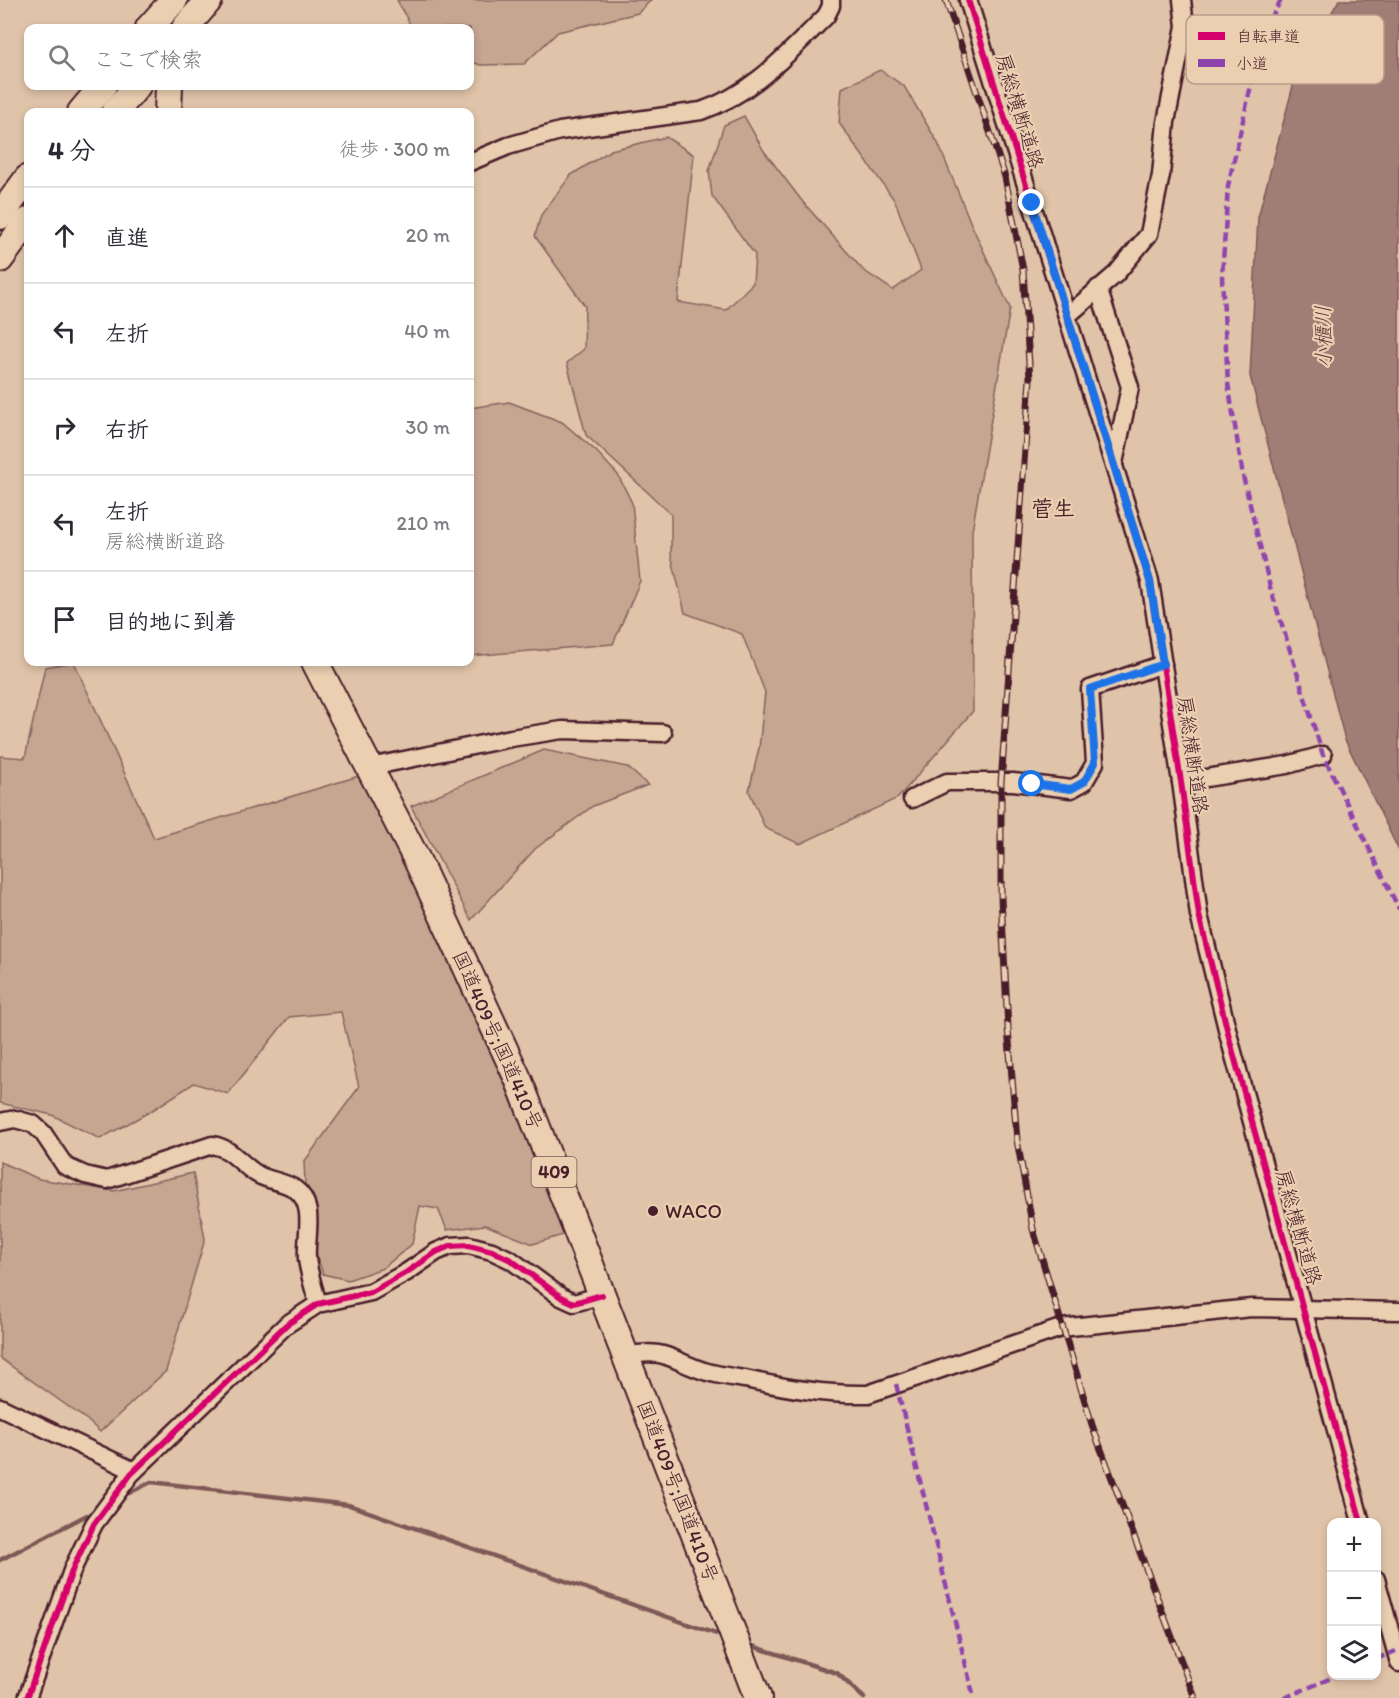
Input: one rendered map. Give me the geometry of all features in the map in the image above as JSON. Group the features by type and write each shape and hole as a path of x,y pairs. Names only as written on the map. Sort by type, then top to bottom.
{"highway":[{"path":"153,24 174,0"},
{"path":"173,24 174,0"},
{"path":"84,108 100,90"},
{"path":"118,108 134,90"},
{"path":"168,108 169,90"},
{"path":"0,216 24,183"},
{"path":"0,259 24,226"},
{"name":"国道409号;国道410号","path":"317,666 417,860 519,1081 758,1698"}],"street":[{"path":"474,160 508,146 560,131 701,111 722,104 763,78 826,16 831,0"},
{"name":"房総横断道路","path":"968,0 1150,581 1182,782 1199,915 1230,1041 1305,1308 1360,1518"},
{"path":"1067,316 1116,274 1149,234 1161,175 1166,122 1185,26 1182,0"},
{"path":"1098,288 1130,387 1114,464"},
{"path":"912,799 947,782 1013,782 1071,789 1084,782 1095,763 1090,689 1163,664"},
{"path":"370,767 562,730 663,733"},
{"path":"1182,782 1287,765 1323,755"},
{"path":"0,1122 15,1119 33,1124 43,1133 65,1166 85,1175 107,1180 212,1144 224,1147 245,1167 259,1176 294,1188 304,1198 308,1211 307,1258 318,1304"},
{"path":"27,1698 82,1547 94,1524 134,1471 286,1325 318,1304 371,1292 407,1272 436,1252 450,1246 469,1245 492,1251 511,1260 561,1297 574,1303 602,1294"},
{"path":"625,1356 658,1352 705,1371 776,1386 834,1394 868,1394 1061,1328 1251,1308 1399,1311"},
{"path":"0,1407 134,1471"},
{"path":"1381,1594 1399,1663"}],"shaded area":[{"path":"397,0 651,0 638,13 558,32 524,64 480,65 474,63 474,24 410,24"},
{"path":"880,70 904,86 938,143 972,226 1010,308 972,531 973,711 898,798 800,844 765,828 749,791 759,748 765,692 742,634 685,613 671,555 671,514 586,435 567,363 584,349 585,306 535,236 541,215 571,175 611,150 666,137 694,155 678,302 726,310 753,283 755,255 712,196 709,171 724,125 744,116 764,151 802,201 863,270 893,290 921,270 895,201 839,123 842,88"},
{"path":"509,402 562,422 596,451 618,475 632,503 640,581 613,644 474,656 474,407"},
{"path":"76,666 154,838 359,776 449,954 563,1222 563,1235 533,1244 485,1225 447,1230 438,1209 420,1206 412,1244 383,1268 348,1280 323,1274 315,1250 308,1245 304,1162 359,1087 341,1012 289,1017 228,1094 194,1083 151,1111 100,1139 52,1115 0,1103 0,756 25,758 45,667"},
{"path":"544,750 627,767 648,785 593,806 535,849 471,920 411,806"},
{"path":"0,1162 39,1179 114,1191 193,1173 205,1239 166,1371 100,1432 87,1420 0,1358"}],"water":[{"name":"小櫃川","path":"1339,0 1399,0 1399,851 1345,740 1250,376 1258,217 1294,84 1384,84 1384,15 1330,15"}],"waterway":[{"path":"129,1493 151,1482 349,1505 719,1635"},
{"path":"0,1560 87,1515"},
{"path":"752,1646 837,1673 864,1698"}],"railway":[{"path":"946,0 1005,177 1023,270 1030,379 1001,783 1001,898 1017,1140 1033,1229 1093,1428 1195,1698"}],"marked path":[{"path":"1273,15 1281,0"},
{"path":"1251,84 1228,186 1222,277 1228,383 1243,476 1270,587 1323,755 1399,909"},
{"path":"896,1384 974,1698"},
{"path":"1381,1657 1396,1651"},
{"path":"1284,1698 1327,1680"}],"cycle path":[{"path":"968,0 1150,581 1199,915 1230,1041 1360,1518"},
{"path":"27,1698 73,1568 94,1524 131,1474 286,1325 318,1304 371,1292 407,1272 436,1252 450,1246 469,1245 492,1251 511,1260 561,1297 574,1303 602,1295"}],"place":[{"name":"WACO","path":"653,1211"}],"district":[{"name":"菅生","path":"1053,508"}],"route":[{"path":"1032,203 1150,581 1163,664 1090,689 1095,763 1084,782 1071,789 1032,784"}]}
